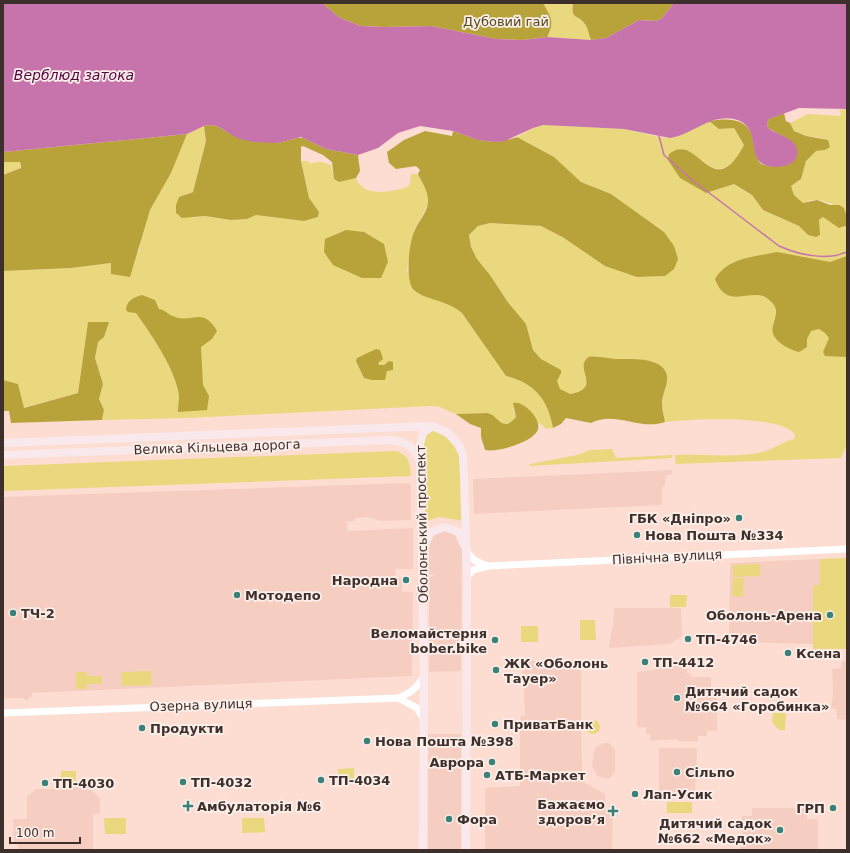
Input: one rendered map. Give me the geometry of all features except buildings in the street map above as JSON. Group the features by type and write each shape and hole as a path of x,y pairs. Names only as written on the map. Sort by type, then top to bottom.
{"main road":[{"name":"Велика Кільцева дорога","path":"3,443 432,426"},
{"name":"Оболонський проспект","path":"423,850 424,676 420,463 421,438 425,430 432,426 448,432 455,439 461,450 464,477 468,577 466,850"},
{"name":"Велика Кільцева дорога","path":"3,455 391,440 408,445 414,449 420,463"},
{"path":"422,554 428,536 434,530 445,527 452,529 461,537 467,552"}],"street":[{"name":"Північна вулиця","path":"468,577 474,570 488,566 847,549"},
{"path":"467,552 474,560 488,566"},
{"path":"398,698 416,689 424,676"},
{"path":"398,698 417,708 423,720"},
{"name":"Озерна вулиця","path":"3,712 398,698"}],"shaded area":[{"path":"543,3 573,3 574,15 585,24 591,40 547,37 551,24 548,12"},
{"path":"847,109 847,218 842,211 829,203 819,200 810,200 803,203 794,195 791,186 801,179 806,161 816,151 825,150 822,138 806,136 794,131 790,123 808,114 840,116 841,112 838,110"},
{"path":"709,121 719,129 734,128 744,145 736,158 726,167 721,169 709,166 702,160 706,193 734,184 752,195 763,210 799,226 808,235 816,237 819,220 823,217 847,227 847,445 841,458 676,464 675,455 753,454 767,451 786,441 794,439 795,435 787,428 756,421 714,419 665,422 662,404 667,377 657,363 633,359 602,359 595,356 585,374 587,386 581,391 569,394 565,393 559,388 550,364 541,359 533,350 526,324 507,301 490,275 477,259 471,247 469,235 478,226 490,223 541,226 637,277 665,276 664,232 611,194 581,182 554,157 517,137 533,128 543,125 624,129 664,138 677,137"},
{"path":"204,126 206,141 193,192 185,194 192,218 205,216 231,220 247,219 256,215 304,221 318,217 319,212 309,198 301,161 308,161 311,164 321,162 331,165 334,179 339,182 356,178 365,189 378,192 393,191 407,187 410,184 411,174 418,174 428,194 428,204 414,231 407,270 414,290 451,305 462,313 506,376 525,383 544,401 551,418 553,428 546,429 540,423 538,425 535,417 522,404 513,409 516,417 507,424 504,424 488,413 456,414 440,407 431,406 187,418 102,420 104,410 99,399 103,384 95,358 98,342 104,337 108,322 88,322 78,393 23,408 18,384 3,380 3,271 71,268 111,263 111,274 120,275 139,251 141,235 150,210 171,173 187,134"},
{"path":"3,162 20,162 21,168 3,175"},
{"path":"434,430 443,435 450,442 456,449 460,459 464,521 439,517 424,522 425,496 423,441 429,431"},
{"path":"612,449 616,458 672,455 672,458 529,466 530,464 577,455 590,450"},
{"path":"396,451 404,455 408,460 411,476 3,491 3,466"},
{"path":"672,470 672,474 666,476 665,486 662,487 662,505 474,514 473,479"},
{"path":"409,483 411,485 411,520 380,521 367,517 356,518 354,521 347,522 348,531 413,528 413,569 395,569 396,578 402,578 402,591 413,592 412,676 32,693 32,697 25,700 24,698 3,698 3,497"},
{"path":"439,531 453,531 462,542 461,671 429,672 429,577 433,576 433,574 429,574 429,548 432,535"},
{"name":"Оболонь-Арена","path":"847,558 847,649 813,649 813,586 820,584 820,559"},
{"path":"820,559 820,584 813,586 813,644 729,642 730,563"},
{"path":"760,564 760,576 733,577 733,565"},
{"path":"733,578 744,578 743,597 732,596"},
{"path":"670,595 687,595 686,607 670,607"},
{"path":"614,608 681,608 682,636 670,644 609,648 613,628"},
{"path":"580,620 595,620 596,640 580,640"},
{"path":"521,626 538,626 538,642 521,642"},
{"name":"Дитячий садок №664 «Горобинка»","path":"662,659 671,659 671,663 687,663 687,673 690,673 691,677 711,677 711,690 717,690 717,731 707,731 707,736 698,736 698,742 678,741 677,739 650,741 650,734 646,734 646,727 637,727 637,672 655,670 655,664 662,664"},
{"path":"581,660 582,781 605,794 607,813 613,813 612,850 485,850 485,788 520,786 520,717 525,715 522,661"},
{"path":"842,661 847,661 847,720 837,719 836,709 831,708 833,695 832,669 841,668"},
{"path":"151,671 152,685 122,686 121,672"},
{"path":"76,672 87,672 87,676 102,676 102,684 87,684 87,689 76,689"},
{"path":"773,713 786,713 785,730 779,730 772,722"},
{"path":"590,720 596,720 600,724 600,730 596,734 590,734 586,730 586,724"},
{"path":"428,734 461,734 461,850 428,850"},
{"path":"604,743 609,743 615,750 615,771 610,778 606,779 597,776 592,766 596,747"},
{"path":"659,748 697,748 695,796 659,795"},
{"path":"354,768 354,781 338,781 338,769"},
{"path":"61,771 76,771 76,783 60,783"},
{"path":"58,786 87,786 100,798 100,814 93,814 93,850 18,850 18,843 14,843 13,819 27,819 27,797 36,789 57,789"},
{"path":"667,802 692,802 692,813 667,813"},
{"name":"Дитячий садок №662 «Медок»","path":"752,808 804,808 804,813 807,813 807,819 818,819 818,850 740,850 740,847 742,847 742,816 752,816"},
{"path":"104,818 126,818 126,834 105,834"},
{"path":"242,818 264,818 265,832 242,833"}],"green space":[{"name":"Дубовий гай","path":"322,3 543,3 550,16 551,27 547,37 523,40 496,39 431,26 361,26 340,18"},
{"name":"Дубовий гай","path":"573,3 674,3 661,19 655,21 639,20 606,38 591,40 585,24 574,15"},
{"path":"784,113 786,121 790,123 794,131 806,136 828,140 830,147 825,150 816,151 806,161 801,179 791,186 794,195 803,203 817,200 830,205 839,205 844,208 847,218 847,227 844,226 839,228 823,217 819,220 820,235 816,237 808,235 799,226 763,210 752,195 734,184 706,193 680,178 668,160 669,154 679,149 688,151 714,168 723,169 733,162 744,145 734,128 719,129 709,121 722,119 736,121 747,126 751,132 756,154 760,163 767,166 776,166 791,163 790,140 768,128 767,124 769,119"},
{"path":"204,126 217,126 225,131 278,143 303,138 326,149 358,155 360,171 356,178 339,182 334,179 332,162 323,155 303,146 301,147 301,161 309,198 319,212 318,217 304,221 256,215 247,219 231,220 205,216 182,218 176,213 176,205 179,197 193,192 206,141"},
{"path":"425,131 452,136 453,131 485,141 508,140 517,137 554,157 581,182 611,194 664,232 674,246 678,259 674,269 665,276 637,277 605,266 564,238 541,226 490,223 478,226 469,235 471,247 477,259 490,275 507,301 526,324 533,350 541,359 561,370 557,381 560,389 570,394 580,391 585,387 586,377 584,367 585,362 589,357 639,359 654,362 665,370 667,376 667,383 662,404 665,422 646,424 618,419 609,419 591,423 566,418 561,424 553,428 548,409 544,401 525,383 506,376 462,313 450,305 422,295 413,289 409,277 411,242 416,227 425,213 428,205 428,198 418,174 420,170 416,166 396,169 389,163 387,152 404,140"},
{"path":"187,134 171,173 150,210 130,277 111,274 111,263 71,268 3,271 3,175 21,168 21,166 20,162 3,162 3,152"},
{"path":"346,230 364,232 384,244 388,262 381,278 362,278 333,265 324,252 325,239"},
{"path":"777,252 830,262 847,256 847,357 825,356 823,352 829,338 819,329 811,331 807,339 807,347 799,352 790,349 780,343 774,336 773,326 776,308 772,302 762,296 733,296 726,294 720,289 715,279 727,266 743,259"},
{"path":"142,295 155,300 159,309 173,316 180,318 201,317 206,319 212,323 217,331 212,339 201,347 203,385 209,396 207,410 178,412 179,392 166,360 136,313 128,312 126,310 127,304 131,300"},
{"path":"88,322 109,322 104,337 98,342 95,358 103,384 99,399 104,410 102,420 11,423 9,411 3,411 3,380 18,384 24,408 78,393"},
{"path":"376,349 380,350 383,359 378,363 379,365 384,365 389,361 393,362 393,370 387,371 385,380 372,380 364,378 356,361 357,358"},
{"path":"513,403 522,404 534,415 537,420 538,429 535,434 523,442 498,450 485,450 481,437 481,428 470,424 456,414 488,413 504,424 507,424 516,417"}],"water":[{"name":"Верблюд затока","path":"3,3 322,3 340,18 361,26 431,26 496,39 523,40 547,37 591,40 606,38 639,20 655,21 661,19 674,3 847,3 847,109 799,108 769,119 767,124 768,128 789,139 796,145 797,149 797,156 793,162 777,167 765,165 758,160 752,137 744,123 734,119 725,118 717,119 686,133 670,138 624,129 543,125 505,141 495,142 478,140 453,131 420,126 398,133 378,148 358,155 326,149 301,137 278,143 253,142 237,138 217,126 210,125 204,126 187,134 3,152"}],"waterway":[{"path":"659,136 664,155 691,179 779,246 812,256 834,256 847,252"}],"place":[{"name":"ГБК «Дніпро»","path":"739,518"},
{"name":"Нова Пошта №334","path":"637,535"},
{"name":"Народна","path":"406,580"},
{"name":"Мотодепо","path":"237,595"},
{"name":"ТЧ-2","path":"13,613"},
{"name":"Оболонь-Арена","path":"830,615"},
{"name":"ТП-4746","path":"688,639"},
{"name":"Веломайстерня bober.bike","path":"495,640"},
{"name":"Ксена","path":"788,653"},
{"name":"ТП-4412","path":"645,662"},
{"name":"ЖК «Оболонь Тауер»","path":"496,670"},
{"name":"Дитячий садок №664 «Горобинка»","path":"677,698"},
{"name":"ПриватБанк","path":"495,724"},
{"name":"Продукти","path":"142,728"},
{"name":"Нова Пошта №398","path":"367,741"},
{"name":"Аврора","path":"492,762"},
{"name":"Сільпо","path":"677,772"},
{"name":"АТБ-Маркет","path":"487,775"},
{"name":"ТП-4034","path":"321,780"},
{"name":"ТП-4032","path":"183,782"},
{"name":"ТП-4030","path":"45,783"},
{"name":"Лап-Усик","path":"635,794"},
{"name":"Амбулаторія №6","path":"188,806"},
{"name":"ГРП","path":"833,808"},
{"name":"Бажаємо здоровʼя","path":"613,811"},
{"name":"Фора","path":"449,819"},
{"name":"Дитячий садок №662 «Медок»","path":"780,830"}]}
